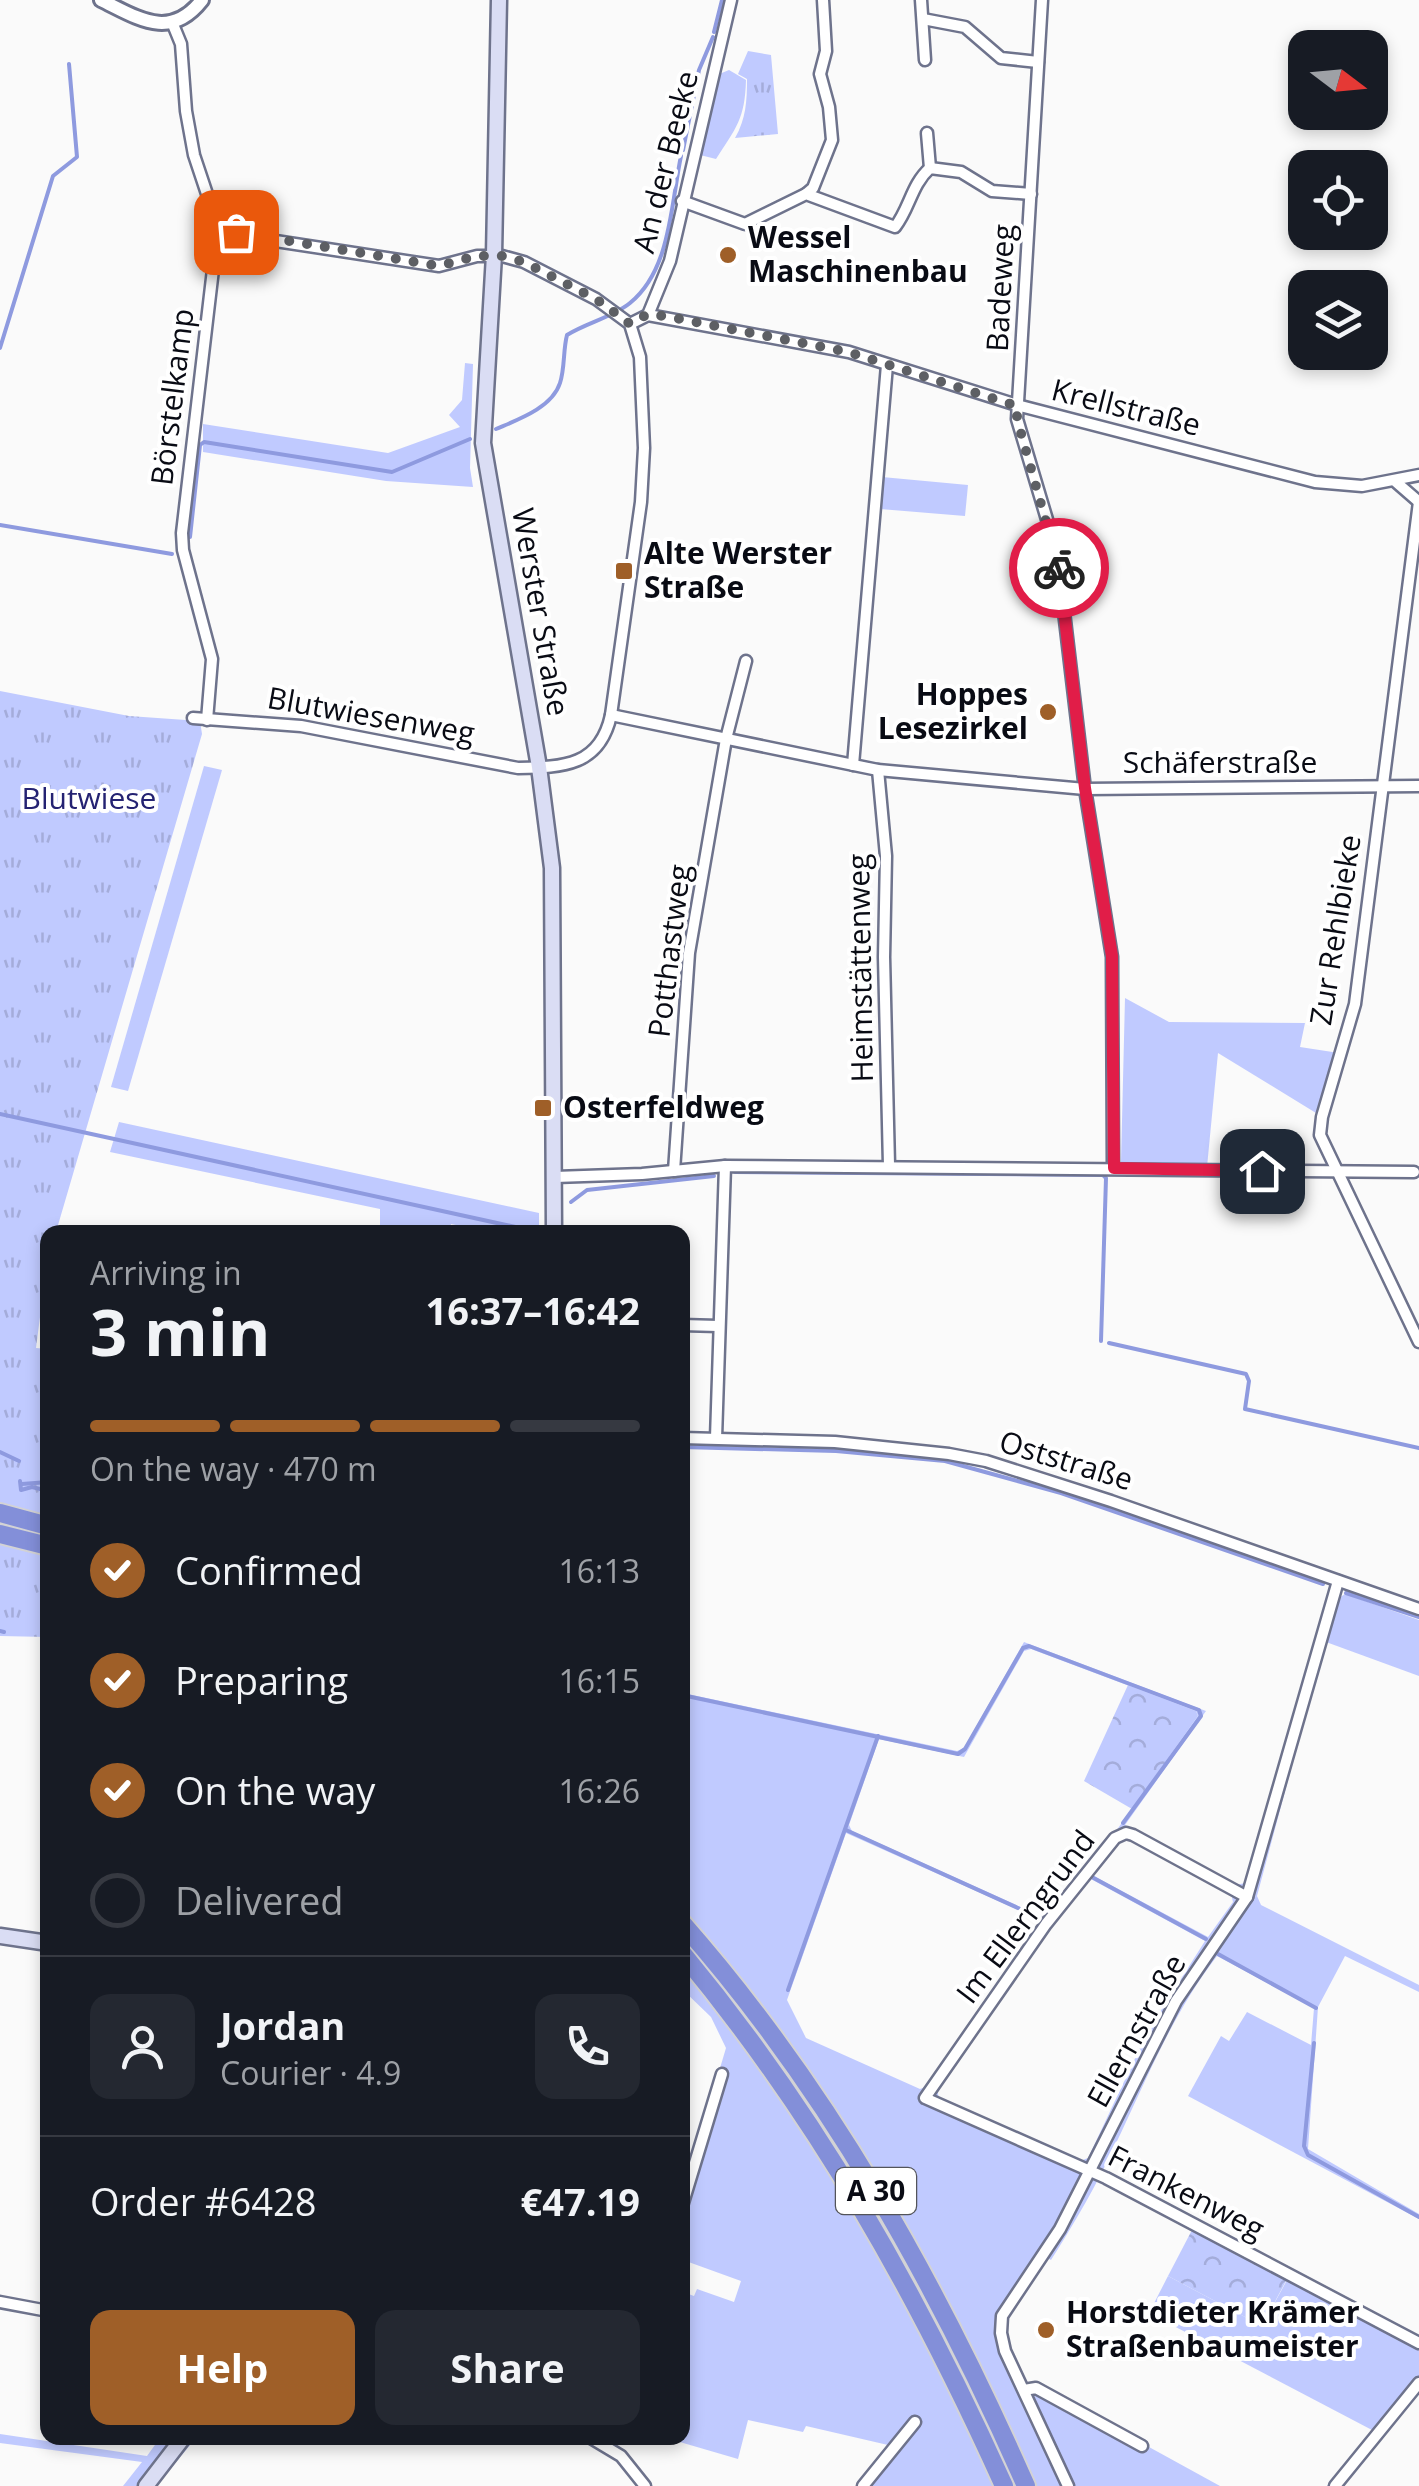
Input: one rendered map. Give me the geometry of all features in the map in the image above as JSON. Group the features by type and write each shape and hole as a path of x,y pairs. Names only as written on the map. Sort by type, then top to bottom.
{"highway":[{"path":"0,1514 40,1524"},
{"path":"0,1534 40,1544"},
{"name":"A 30","path":"690,1934 787,2052 842,2133 920,2268 1026,2486"},
{"name":"A 30","path":"690,1963 781,2079 826,2147 928,2324 1004,2486"}],"main road":[{"name":"Werster Straße","path":"499,0 494,255 484,443 539,767 554,912 554,1225"},
{"path":"0,1936 40,1941"},
{"path":"146,2486 178,2445"}],"street":[{"path":"100,0 144,21 172,22 185,17 202,0"},
{"name":"An der Beeke","path":"648,314 670,262 731,0"},
{"path":"682,201 745,224 812,188 832,140 820,74 826,50 824,0"},
{"path":"921,0 924,60"},
{"name":"Badeweg","path":"1042,0 1017,419 1057,554 1085,788 1112,956 1114,1168"},
{"path":"922,19 964,27 1001,58 1038,62"},
{"name":"Börstelkamp","path":"172,22 181,44 194,155 218,226 182,533 212,659 207,720"},
{"path":"927,133 930,168"},
{"path":"806,194 896,227 916,181 930,168"},
{"path":"930,168 961,172 992,191 1031,194"},
{"path":"218,226 256,238 439,266 494,255 524,262 627,320 640,357 643,466 611,714 602,743 590,755 539,767"},
{"path":"627,320 648,314"},
{"name":"Krellstraße","path":"648,314 848,352 1017,406 1315,482 1362,486 1419,475"},
{"path":"853,765 886,365"},
{"name":"Zur Rehlbieke","path":"1396,482 1419,502 1356,1004 1320,1135 1419,1342"},
{"path":"726,739 746,661"},
{"name":"Schäferstraße","path":"611,714 878,770 1085,788 1419,786"},
{"name":"Blutwiesenweg","path":"193,718 302,726 518,768 539,767"},
{"name":"Potthastweg","path":"674,1171 690,953 726,739"},
{"name":"Heimstättenweg","path":"878,770 886,856 884,956 890,1165"},
{"path":"555,1177 725,1166 890,1165 1414,1172"},
{"path":"716,1438 725,1166"},
{"path":"690,1325 718,1326"},
{"name":"Oststraße","path":"690,1438 894,1447 986,1461 1111,1500 1419,1608"},
{"name":"Ellernstraße","path":"1068,2486 1002,2340 1002,2316 1041,2262 1091,2172 1156,2034 1247,1897 1338,1581"},
{"name":"Im Ellerngrund","path":"925,2098 1046,1924 1116,1838 1126,1833 1134,1835 1247,1897"},
{"path":"690,2180 722,2074"},
{"name":"Frankenweg","path":"925,2098 1091,2172 1419,2344"},
{"path":"0,2302 40,2310"},
{"path":"1335,2486 1419,2383"},
{"path":"1024,2390 1036,2388 1142,2446"},
{"path":"862,2486 915,2422"},
{"path":"613,2445 645,2486"}],"green space":[{"path":"748,51 771,55 778,134 735,138 744,117 747,95 747,79 738,74"},
{"path":"729,70 746,80 744,104 734,131 716,159 700,155 717,75"},
{"path":"465,363 473,364 473,487 386,481 203,452 203,424 388,453 460,427 449,415 462,400"},
{"path":"882,477 968,485 965,516 880,509"},
{"name":"Blutwiese","path":"0,691 129,716 200,721 202,734 58,1225 40,1225 36,1348 40,1348 40,1637 0,1636"},
{"path":"204,766 222,770 128,1091 111,1087"},
{"path":"1125,998 1169,1022 1305,1023 1300,1047 1339,1053 1316,1113 1218,1053 1207,1167 1121,1162"},
{"path":"119,1122 539,1213 539,1225 380,1225 380,1209 110,1152"},
{"path":"1345,1594 1419,1620 1419,1676 1326,1642 1339,1598"},
{"path":"1024,1642 1206,1711 1125,1825 1236,1885 1245,1883 1287,1739 1298,1743 1257,1896 1261,1905 1419,1985 1419,1992 1345,1956 1318,2007 1308,2149 1419,2214 1419,2219 1188,2096 1221,2036 1229,2041 1247,2012 1311,2045 1314,2008 1217,1956 1183,2006 1105,2166 1051,2260 1039,2253 1003,2305 998,2332 1018,2391 1058,2397 1220,2486 858,2486 888,2445 806,2426 803,2432 748,2420 738,2459 690,2445 690,2295 694,2296 697,2289 734,2302 741,2281 690,2263 690,2169 726,2048 711,2017 690,1997 690,1694 957,1751 964,1748","holes":["1031,1649 1196,1711 1198,1716 1116,1831 1045,1918 852,1831 849,1825 879,1739 964,1757 1024,1651","846,1833 1043,1921 928,2086 920,2089 806,2038 787,2000","1129,1839 1231,1893 1233,1902 1208,1937 1092,1875 1119,1841","1089,1878 1205,1941 1148,2031 1088,2158 1080,2161 939,2098 937,2090 1050,1926"]},
{"path":"1128,1685 1196,1711 1198,1716 1132,1809 1084,1781"},
{"path":"1192,2230 1287,2279 1262,2326 1168,2276"},
{"path":"1261,2256 1419,2339 1419,2393 1344,2486 1327,2486 1372,2430 1149,2313 1168,2276 1262,2326 1287,2280 1257,2264"},
{"path":"0,2434 40,2440 40,2445 74,2445 147,2456 155,2445 190,2445 156,2486 123,2486 142,2462 0,2443"}],"waterway":[{"path":"714,32 722,0"},
{"path":"683,150 699,70 713,37"},
{"path":"0,348 53,176 77,157 69,64"},
{"path":"496,429 533,412 556,392 562,377 567,335 623,308 644,289 662,254 681,156"},
{"path":"190,537 200,445 204,442 392,472 470,439"},
{"path":"0,525 172,554"},
{"path":"0,1114 506,1225"},
{"path":"735,1172 1103,1175 1106,1178 1101,1341"},
{"path":"571,1202 587,1190 714,1176"},
{"path":"1109,1343 1246,1374 1249,1381 1245,1409 1419,1448"},
{"path":"690,1447 836,1451 945,1461 1061,1493 1323,1584"},
{"path":"0,1452 19,1461"},
{"path":"20,1481 21,1490 40,1489"},
{"path":"22,1484 40,1483"},
{"path":"1346,1593 1419,1617"},
{"path":"0,1631 4,1632"},
{"path":"690,1697 958,1754 965,1749 1023,1648 1029,1646 1199,1710 1201,1716 1123,1823"},
{"path":"788,1990 878,1736"},
{"path":"846,1830 1040,1918"},
{"path":"1092,1873 1090,1876 1206,1939"},
{"path":"1218,1954 1316,2008"},
{"path":"1314,2043 1304,2146 1308,2155 1419,2217"}],"way so far":[{"path":"236,232 439,266 476,256 502,256 524,262 596,299 630,324 648,314 848,352 1017,406 1017,419 1059,568"}],"place":[{"name":"Wessel Maschinenbau","path":"728,255"},
{"name":"Alte Werster Straße","path":"624,571"},
{"name":"Hoppes Lesezirkel","path":"1048,712"},
{"name":"Osterfeldweg","path":"543,1108"},
{"name":"Horstdieter Krämer Straßenbaumeister","path":"1046,2330"}],"route":[{"path":"1059,568 1085,788 1112,956 1114,1168 1262,1171"}]}
